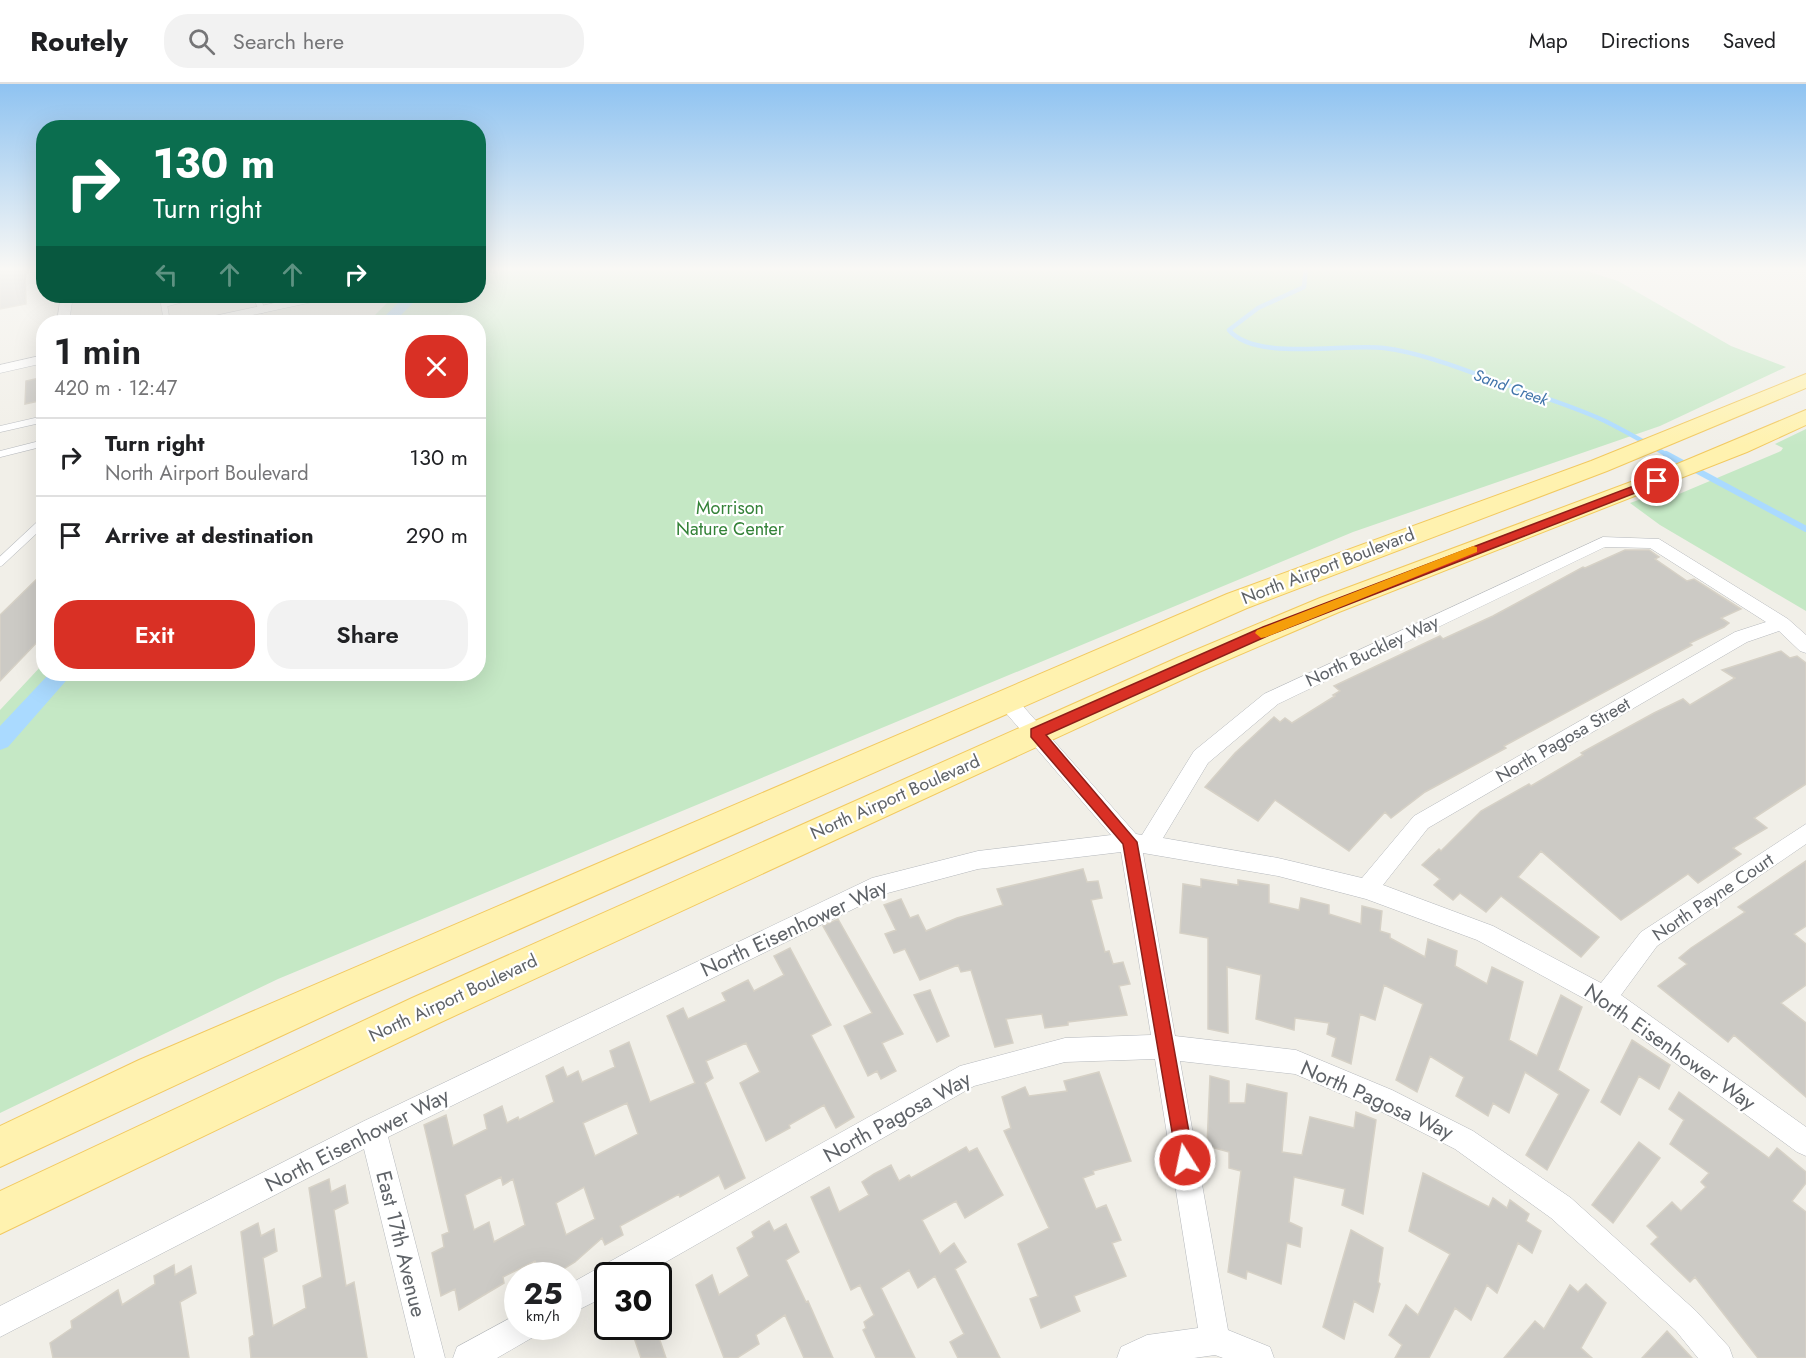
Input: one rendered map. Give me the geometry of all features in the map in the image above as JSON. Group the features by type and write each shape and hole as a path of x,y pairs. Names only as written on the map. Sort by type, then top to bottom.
{"main road":[{"name":"North Airport Boulevard","path":"0,1147 163,1069 341,990 1237,601 1599,466 1726,416 1806,380"},
{"name":"North Airport Boulevard","path":"0,1213 188,1120 1036,733 1268,630 1466,552 1636,489 1806,417"}],"street":[{"path":"0,369 36,361"},
{"name":"North Buckley Way","path":"1138,843 1201,757 1271,699 1603,542 1653,543 1782,623"},
{"path":"1782,623 1806,645"},
{"name":"North Pagosa Street","path":"1367,889 1421,822 1741,637 1782,623"},
{"path":"1007,701 1138,843 1166,1047 1215,1340"},
{"name":"North Payne Court","path":"1605,997 1649,939 1806,833"},
{"name":"North Eisenhower Way","path":"0,1322 373,1130 880,885 978,860 1138,843 1278,867 1367,889 1485,933 1605,997 1806,1143"},
{"name":"North Pagosa Way","path":"638,1262 969,1075 1065,1050 1166,1047 1296,1062 1383,1099 1464,1140 1561,1208 1686,1321 1718,1358"},
{"name":"East 17th Avenue","path":"373,1130 430,1358"},
{"path":"468,1358 504,1338"},
{"path":"1132,1358 1147,1350 1215,1340 1259,1358"}],"lane":[{"path":"0,429 36,421"},
{"path":"0,454 36,445"},
{"path":"0,562 36,528"}],"green space":[{"name":"Morrison Nature Center","path":"486,326 1697,326 1731,346 1786,367 1660,426 1353,532 278,979 0,1113 0,710 36,671 36,681 486,681"},
{"path":"1806,429 1806,611 1660,525 1630,503 1669,489 1679,494 1781,451 1783,448 1775,444"}],"building":[{"path":"36,379 36,402 25,404 26,381"},
{"path":"1625,550 1649,550 1659,557 1655,559 1687,581 1694,579 1741,609 1721,618 1729,623 1724,627 1690,643 1692,645 1504,746 1506,748 1425,792 1391,818 1385,812 1349,851 1275,800 1258,821 1205,787 1235,753 1274,717 1280,722 1285,718 1292,723 1335,696 1333,695 1340,691 1334,686 1440,636 1443,639 1493,616 1583,567"},
{"path":"36,580 36,643 0,681 0,615"},
{"path":"1781,651 1790,658 1797,656 1806,663 1806,784 1754,818 1767,828 1733,848 1741,854 1698,883 1688,874 1621,920 1541,851 1518,877 1599,937 1581,957 1501,896 1486,912 1460,893 1453,900 1434,885 1440,879 1422,865 1439,849 1441,851 1481,811 1529,784 1531,786 1583,755 1581,753 1654,713 1683,699 1690,705 1735,678 1722,670"},
{"path":"1806,861 1806,926 1794,934 1806,944 1806,985 1781,1003 1806,1023 1806,1097 1734,1035 1728,1042 1658,986 1687,964 1679,958 1745,912 1738,907"},
{"path":"1083,869 1087,882 1098,881 1102,898 1091,900 1105,952 1109,951 1113,964 1123,962 1130,984 1119,986 1127,1015 1068,1022 1068,1025 1045,1028 1042,1014 1006,1019 1013,1043 995,1047 971,970 961,972 958,965 920,980 905,949 894,953 885,934 896,930 884,905 901,899 910,918 918,915 926,931 957,918 1003,905 997,889"},
{"path":"1201,879 1238,885 1238,880 1269,885 1269,903 1299,910 1301,898 1329,905 1329,914 1361,924 1362,906 1382,911 1380,931 1390,934 1390,938 1425,957 1428,939 1457,951 1455,966 1487,984 1492,967 1523,982 1509,1040 1537,1056 1561,995 1582,1007 1558,1070 1589,1090 1547,1170 1526,1155 1559,1094 1525,1072 1509,1113 1493,1103 1488,1116 1456,1096 1464,1077 1430,1056 1417,1092 1396,1080 1423,1004 1384,985 1375,1020 1360,1014 1351,1064 1332,1056 1336,1038 1327,1034 1329,1023 1295,1018 1294,1030 1256,1019 1261,975 1227,967 1228,1033 1208,1029 1208,938 1180,933 1183,884 1201,887"},
{"path":"838,919 903,1034 882,1043 896,1071 881,1079 877,1071 868,1076 844,1026 872,1013 823,926"},
{"path":"790,948 831,1025 811,1035 854,1117 836,1128 824,1105 766,1141 740,1083 760,1072 746,1043 706,1061 713,1078 705,1083 745,1178 725,1189 719,1175 680,1197 679,1194 620,1226 623,1235 605,1245 602,1238 575,1262 504,1262 504,1283 459,1310 455,1289 441,1296 432,1253 444,1247 442,1235 449,1232 424,1125 446,1115 453,1146 487,1129 484,1115 502,1106 507,1123 518,1117 519,1120 554,1102 546,1076 563,1067 567,1077 578,1071 582,1082 615,1067 610,1051 629,1042 650,1102 695,1083 667,1016 683,1008 688,1019 726,1001 722,993 748,980 754,991 784,975 774,956","holes":["627,1103 638,1134 595,1156 583,1123","501,1177 503,1185 513,1179 525,1225 494,1242 489,1222 474,1230 465,1195","584,1187 595,1219 566,1235 556,1203"]},
{"path":"930,990 949,1036 937,1042 914,995"},
{"path":"1632,1040 1670,1065 1659,1089 1639,1076 1620,1115 1601,1102"},
{"path":"1099,1072 1131,1161 1093,1171 1094,1174 1083,1178 1096,1209 1106,1205 1121,1240 1112,1243 1126,1276 1074,1296 1080,1311 1041,1328 1030,1299 1038,1296 1018,1244 1049,1228 1004,1131 1011,1128 1002,1097 1025,1087 1029,1096 1067,1091 1064,1081"},
{"path":"1210,1076 1229,1081 1229,1103 1245,1103 1247,1084 1287,1093 1282,1152 1302,1155 1310,1117 1354,1128 1356,1112 1376,1120 1363,1214 1342,1205 1345,1189 1294,1177 1289,1222 1302,1228 1300,1247 1287,1243 1281,1284 1247,1271 1246,1279 1228,1272 1241,1171 1229,1168 1229,1152 1207,1146"},
{"path":"1679,1092 1769,1158 1777,1148 1806,1172 1806,1183 1792,1201 1806,1212 1806,1358 1758,1358 1695,1277 1690,1282 1651,1244 1658,1237 1647,1226 1672,1202 1681,1211 1706,1187 1701,1182 1709,1173 1670,1144 1684,1120 1669,1109"},
{"path":"1639,1142 1660,1158 1613,1223 1592,1205"},
{"path":"966,1147 969,1152 977,1148 1003,1195 965,1218 956,1201 922,1220 940,1254 954,1243 966,1262 955,1269 1000,1358 958,1358 950,1342 964,1334 935,1276 918,1288 909,1270 881,1288 915,1358 876,1358 863,1330 866,1328 864,1322 874,1315 860,1285 851,1290 811,1197 829,1187 839,1212 869,1195 862,1182 891,1165 899,1181 909,1175 911,1178"},
{"path":"1423,1173 1489,1207 1493,1198 1507,1208 1510,1200 1529,1214 1526,1221 1541,1231 1532,1253 1518,1243 1497,1293 1487,1285 1471,1320 1455,1308 1429,1358 1395,1358 1402,1345 1389,1335 1406,1305 1418,1315 1450,1254 1409,1231"},
{"path":"329,1179 331,1192 345,1185 348,1203 334,1210 346,1286 354,1282 367,1358 251,1358 249,1338 254,1335 241,1232 258,1223 261,1236 274,1229 277,1251 263,1258 273,1326 306,1308 303,1286 322,1277 309,1188"},
{"path":"769,1221 774,1231 786,1224 799,1252 786,1260 806,1302 808,1301 833,1358 804,1358 785,1315 756,1335 759,1344 737,1358 724,1358 696,1285 712,1275 719,1295 749,1276 737,1248 754,1237 752,1232"},
{"path":"1351,1230 1383,1248 1378,1282 1380,1284 1373,1312 1354,1301 1344,1339 1323,1327"},
{"path":"174,1265 175,1275 191,1266 196,1293 180,1302 189,1358 53,1358 50,1343 72,1328 71,1321 118,1290 122,1305 155,1284 154,1276"},
{"path":"1586,1284 1606,1303 1581,1348 1592,1358 1504,1358 1535,1321 1544,1329 1570,1285 1578,1292"},
{"path":"1667,1331 1692,1358 1642,1358"},
{"path":"635,1340 660,1340 666,1358 641,1358"}],"waterway":[{"name":"Sand Creek","path":"1234,326 1229,330 1242,340 1259,346 1302,349 1384,348 1427,358 1592,415 1669,456"},
{"name":"Sand Creek","path":"1666,454 1806,529"},
{"path":"0,741 55,681"}],"slow traffic":[{"path":"1261,633 1473,550"}],"route":[{"path":"1185,1160 1130,842 1036,733 1268,630 1466,552 1657,481"}]}
